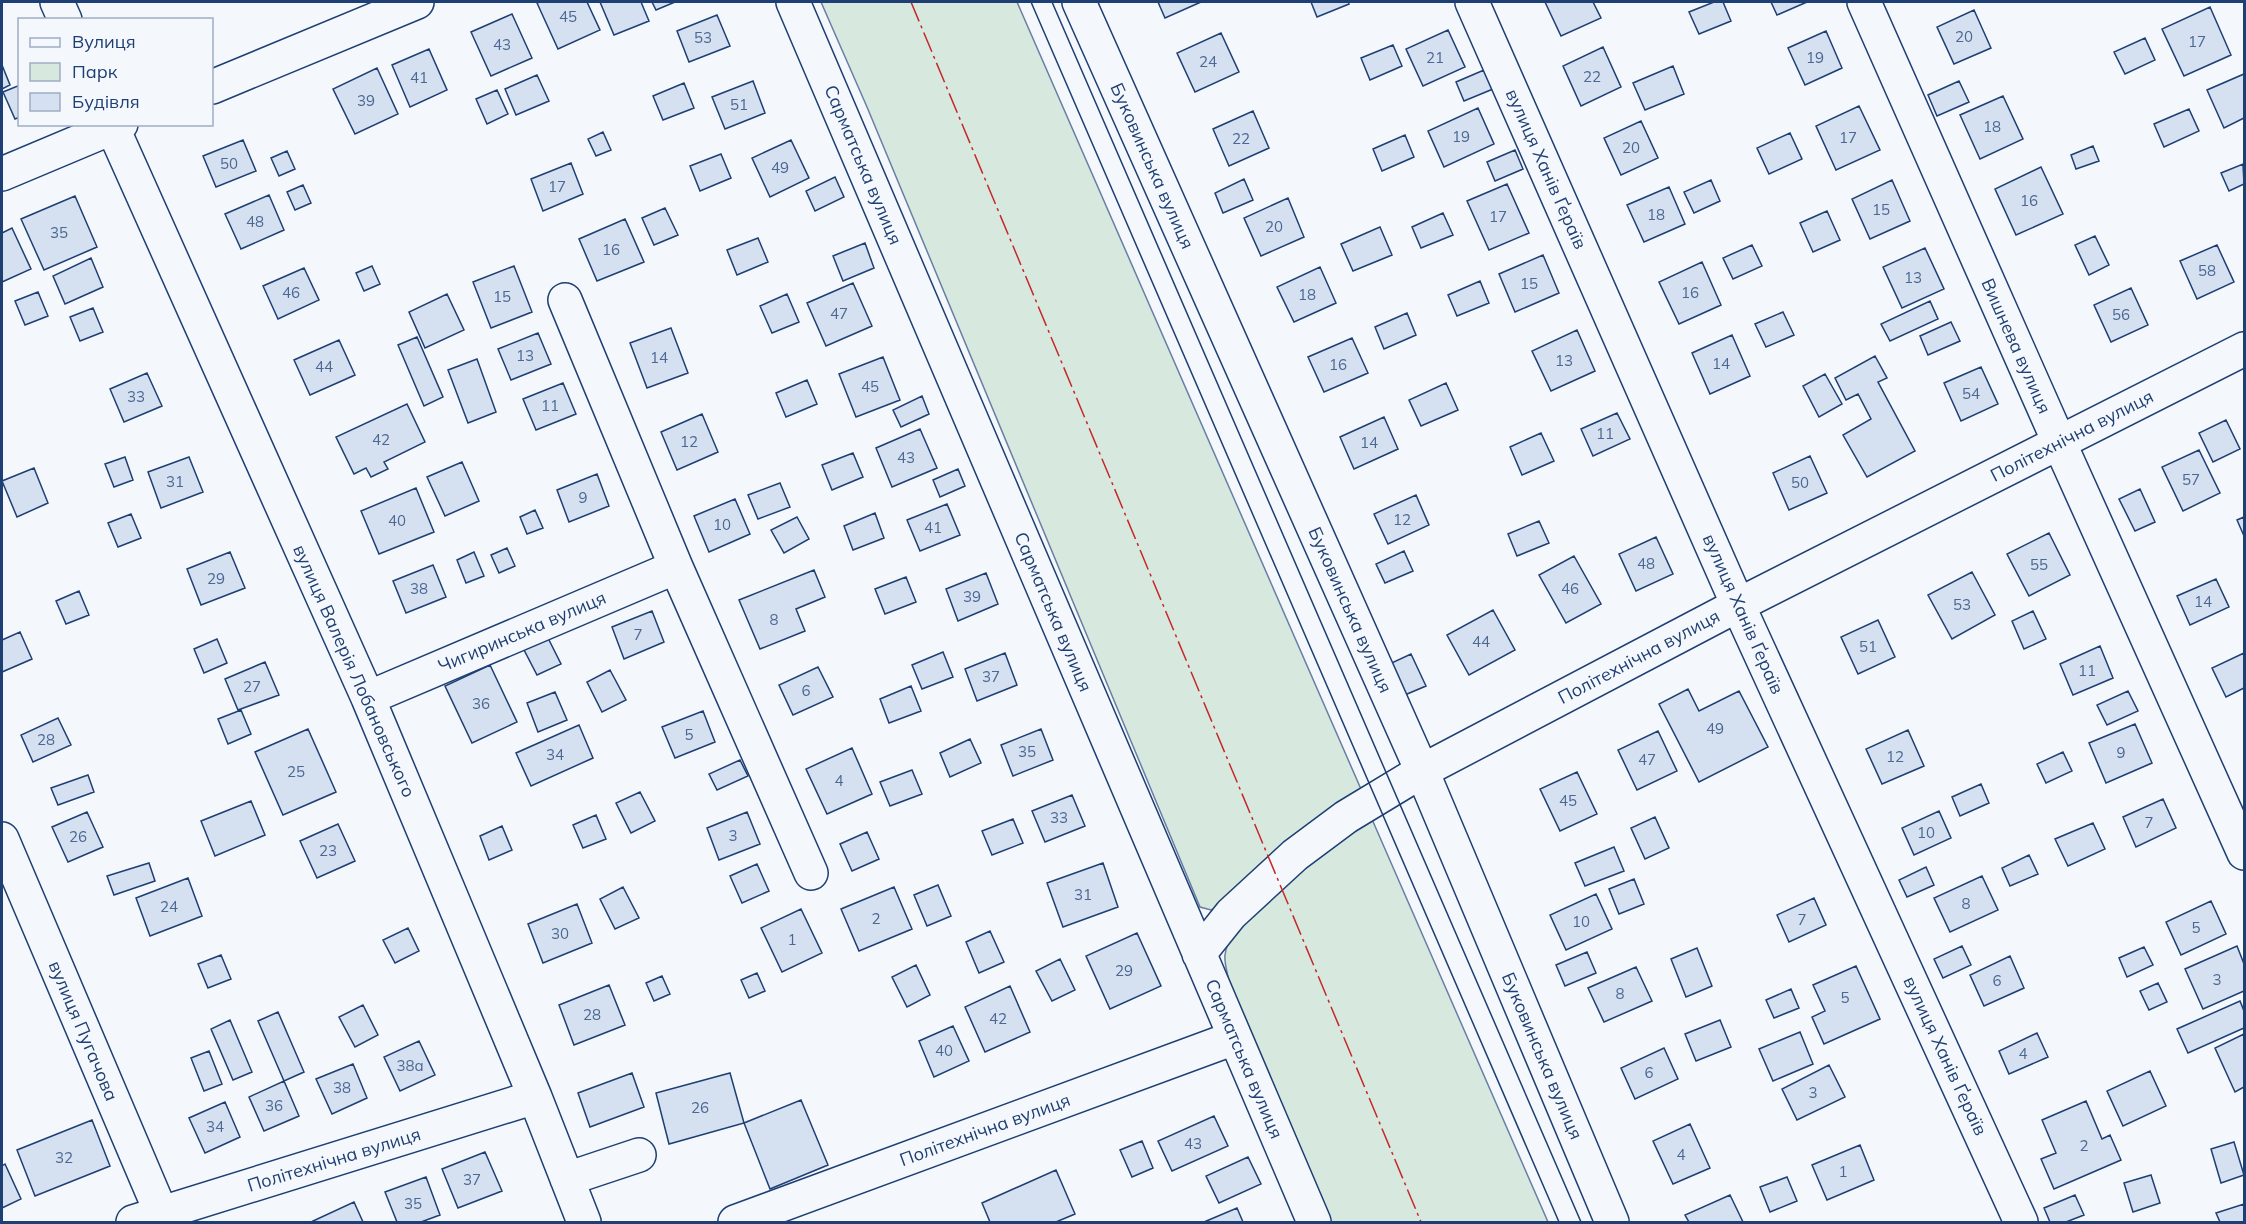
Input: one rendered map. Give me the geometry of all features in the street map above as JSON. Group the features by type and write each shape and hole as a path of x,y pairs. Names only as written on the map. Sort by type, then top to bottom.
{"street":[{"path":"57,2 64,18"},
{"path":"213,87 417,2"},
{"name":"Сарматська вулиця","path":"793,2 1314,1222"},
{"name":"Буковинська вулиця","path":"1078,2 1422,771 1612,1222"},
{"name":"вулиця Ханів Ґераїв","path":"1472,2 1738,605 2021,1222"},
{"name":"Вишнева вулиця","path":"1864,2 2244,853"},
{"path":"2,174 114,126"},
{"name":"вулиця Валерія Лобановського","path":"114,126 368,698 535,1097 584,1222"},
{"path":"565,300 676,567 811,873"},
{"name":"Політехнічна вулиця","path":"1199,954 1231,914 1295,855 1346,817 1422,771 1738,605 2244,349"},
{"name":"Чигиринська вулиця","path":"368,698 676,567"},
{"name":"вулиця Пугачова","path":"2,839 153,1220"},
{"name":"Політехнічна вулиця","path":"735,1222 1234,1038"},
{"name":"Політехнічна вулиця","path":"153,1220 535,1097"},
{"path":"567,1179 639,1155"}],"green space":[{"path":"821,2 1017,2 1364,796 1225,905 1211,910 1200,907 867,107"},
{"path":"1371,817 1548,1222 1328,1222 1229,983 1225,955 1231,937 1245,917 1263,898 1309,860"}],"building":[{"path":"587,2 600,30 558,49 537,3"},
{"path":"600,2 641,2 649,21 614,35"},
{"path":"652,2 675,2 656,10"},
{"path":"1158,2 1201,2 1165,18"},
{"path":"1311,2 1348,2 1349,4 1317,17"},
{"path":"1545,2 1593,2 1601,18 1561,36"},
{"path":"1714,2 1723,2 1731,21 1699,34 1689,12"},
{"path":"1771,2 1807,2 1777,15"},
{"path":"2210,7 2231,55 2184,76 2162,29"},
{"path":"1974,10 1991,48 1954,64 1937,27"},
{"path":"512,14 532,58 491,76 471,32"},
{"path":"717,15 730,46 689,62 677,31"},
{"path":"1448,30 1465,67 1423,86 1406,49"},
{"path":"1826,31 1842,68 1805,85 1788,48"},
{"path":"1221,33 1239,72 1195,92 1177,53"},
{"path":"2145,38 2155,60 2125,74 2114,52"},
{"path":"1393,45 1402,66 1370,80 1361,58"},
{"path":"1603,47 1621,87 1581,106 1563,66"},
{"path":"429,49 447,90 410,107 392,65"},
{"path":"2,65 10,85 2,89"},
{"path":"1673,66 1684,94 1645,110 1633,83"},
{"path":"377,68 398,114 355,134 333,89"},
{"path":"1484,70 1493,89 1464,101 1456,82"},
{"path":"2244,74 2244,118 2224,128 2207,90"},
{"path":"537,75 549,101 516,115 505,89"},
{"path":"753,81 765,113 725,129 712,97"},
{"path":"1959,81 1969,102 1937,116 1928,95"},
{"path":"684,83 694,108 663,120 653,96"},
{"path":"18,86 18,118 15,119 3,92"},
{"path":"497,90 508,114 487,124 476,99"},
{"path":"2003,96 2023,139 1980,159 1960,115"},
{"path":"1859,106 1880,150 1836,170 1816,126"},
{"path":"1478,108 1494,144 1444,167 1428,131"},
{"path":"2189,109 2199,131 2164,147 2154,124"},
{"path":"1253,111 1269,148 1229,166 1213,129"},
{"path":"1641,121 1658,158 1621,175 1604,138"},
{"path":"603,132 611,150 596,156 588,139"},
{"path":"1790,133 1802,159 1769,174 1757,148"},
{"path":"1405,135 1414,157 1382,171 1373,149"},
{"path":"243,140 256,171 216,187 203,156"},
{"path":"791,140 809,178 770,197 752,158"},
{"path":"2093,146 2099,161 2076,169 2071,155"},
{"path":"1515,150 1523,169 1495,181 1487,162"},
{"path":"287,151 295,169 279,176 271,158"},
{"path":"721,154 731,178 700,191 690,166"},
{"path":"571,163 583,194 543,211 531,179"},
{"path":"2243,164 2244,184 2229,191 2221,173"},
{"path":"2041,167 2063,214 2016,235 1995,189"},
{"path":"835,177 844,197 815,211 806,191"},
{"path":"1244,179 1253,200 1223,213 1215,193"},
{"path":"1711,180 1720,201 1694,213 1684,192"},
{"path":"1892,180 1910,221 1870,239 1852,199"},
{"path":"1507,184 1529,233 1489,250 1467,201"},
{"path":"303,185 311,203 295,210 287,192"},
{"path":"1669,187 1685,224 1644,242 1627,205"},
{"path":"269,195 284,230 241,249 225,214"},
{"path":"75,196 97,247 44,270 21,219"},
{"path":"1288,198 1304,237 1261,256 1244,218"},
{"path":"665,208 678,235 654,245 642,218"},
{"path":"1827,211 1840,240 1813,252 1800,223"},
{"path":"1443,213 1453,235 1421,248 1412,227"},
{"path":"625,219 644,262 597,281 579,239"},
{"path":"1380,227 1392,255 1353,271 1341,244"},
{"path":"12,228 31,269 2,282 2,233"},
{"path":"2095,236 2109,265 2089,275 2075,245"},
{"path":"758,238 768,262 737,275 727,250"},
{"path":"865,243 874,268 843,281 833,256"},
{"path":"1752,245 1762,266 1733,279 1723,258"},
{"path":"2217,245 2234,282 2197,299 2180,261"},
{"path":"1925,248 1944,289 1902,308 1883,267"},
{"path":"1543,255 1559,293 1515,312 1499,274"},
{"path":"91,258 103,287 65,304 53,276"},
{"path":"1702,262 1721,305 1679,324 1659,282"},
{"path":"372,266 380,284 364,291 356,273"},
{"path":"514,266 532,312 491,328 473,282"},
{"path":"1320,267 1336,303 1294,322 1277,287"},
{"path":"304,268 319,300 278,319 263,286"},
{"path":"1480,281 1489,303 1457,316 1448,295"},
{"path":"853,283 872,326 826,346 807,303"},
{"path":"2131,288 2148,325 2111,342 2094,305"},
{"path":"38,292 48,316 25,325 15,301"},
{"path":"447,294 464,330 425,348 409,312"},
{"path":"787,294 799,322 772,333 760,306"},
{"path":"1930,301 1938,319 1890,341 1881,324"},
{"path":"93,308 103,332 80,341 70,317"},
{"path":"1783,312 1794,335 1766,347 1755,324"},
{"path":"1407,313 1416,335 1384,349 1375,327"},
{"path":"1951,322 1960,341 1928,355 1920,336"},
{"path":"671,328 688,373 647,388 630,343"},
{"path":"1577,330 1595,371 1551,391 1532,351"},
{"path":"538,333 551,364 511,380 498,349"},
{"path":"1732,335 1750,376 1710,394 1692,353"},
{"path":"417,337 443,397 424,406 398,345"},
{"path":"1352,338 1368,373 1324,392 1308,357"},
{"path":"339,340 355,375 310,395 294,360"},
{"path":"1875,356 1887,378 1878,382 1915,451 1867,477 1843,435 1871,419 1858,394 1846,400 1835,378"},
{"path":"883,357 900,400 856,417 839,374"},
{"path":"477,359 496,412 468,423 448,370"},
{"path":"1981,367 1998,404 1961,421 1944,383"},
{"path":"147,373 162,406 124,422 110,389"},
{"path":"1825,374 1842,404 1819,417 1803,386"},
{"path":"807,380 817,404 786,417 776,393"},
{"path":"563,383 576,414 536,430 523,399"},
{"path":"1446,383 1458,410 1421,426 1409,400"},
{"path":"922,396 929,414 901,427 893,410"},
{"path":"407,404 425,442 384,462 388,469 371,477 366,468 354,474 336,437"},
{"path":"1617,413 1630,439 1593,456 1581,429"},
{"path":"702,414 718,452 677,470 661,432"},
{"path":"1384,417 1398,449 1354,469 1340,437"},
{"path":"2226,420 2240,449 2213,462 2199,433"},
{"path":"920,429 937,468 892,487 876,448"},
{"path":"1541,433 1554,461 1522,475 1510,447"},
{"path":"2199,450 2220,493 2183,511 2162,467"},
{"path":"853,453 863,477 832,490 822,465"},
{"path":"1810,456 1827,493 1789,510 1773,473"},
{"path":"125,457 133,480 114,487 105,464"},
{"path":"189,457 203,492 161,508 148,472"},
{"path":"462,462 479,501 445,516 427,477"},
{"path":"34,468 48,503 17,517 2,481"},
{"path":"958,469 965,486 940,497 933,480"},
{"path":"597,474 609,506 569,522 557,490"},
{"path":"780,483 790,507 758,519 748,495"},
{"path":"416,488 434,532 379,554 361,511"},
{"path":"2140,489 2155,522 2135,531 2119,499"},
{"path":"1416,495 1429,525 1388,544 1374,514"},
{"path":"735,499 750,534 709,552 694,516"},
{"path":"947,504 960,535 920,551 907,520"},
{"path":"535,510 543,528 527,534 520,517"},
{"path":"875,513 884,538 853,550 844,526"},
{"path":"131,514 141,538 118,547 108,523"},
{"path":"797,517 809,539 784,553 771,530"},
{"path":"2244,517 2244,536 2237,520"},
{"path":"1539,521 1549,543 1517,556 1508,534"},
{"path":"2049,533 2070,575 2029,596 2007,554"},
{"path":"1656,537 1673,574 1636,591 1619,554"},
{"path":"507,548 515,566 499,573 491,555"},
{"path":"1404,551 1413,571 1385,583 1376,564"},
{"path":"230,552 245,588 201,605 187,569"},
{"path":"474,552 484,576 466,583 457,560"},
{"path":"1574,556 1601,604 1566,623 1539,575"},
{"path":"433,565 446,597 406,613 393,581"},
{"path":"814,570 825,597 796,609 805,631 760,649 739,600"},
{"path":"1972,572 1995,615 1952,639 1928,595"},
{"path":"986,573 998,604 958,621 946,589"},
{"path":"906,577 916,602 885,614 875,589"},
{"path":"2216,579 2229,607 2190,625 2177,596"},
{"path":"79,591 89,615 66,624 56,601"},
{"path":"1493,610 1515,650 1469,675 1447,635"},
{"path":"652,611 664,642 624,659 612,627"},
{"path":"2033,611 2046,639 2024,649 2012,621"},
{"path":"1878,620 1895,657 1858,674 1841,637"},
{"path":"20,632 32,659 2,672 2,640"},
{"path":"546,634 561,664 537,675 522,646"},
{"path":"217,639 227,663 204,673 194,649"},
{"path":"2100,646 2113,678 2073,695 2060,664"},
{"path":"943,652 953,677 922,689 912,665"},
{"path":"1005,653 1017,685 977,701 965,669"},
{"path":"2244,653 2244,688 2226,697 2212,668"},
{"path":"1411,654 1426,686 1400,697 1385,666"},
{"path":"265,662 279,695 238,710 225,679"},
{"path":"490,665 517,722 472,743 445,686"},
{"path":"818,667 833,697 793,715 779,685"},
{"path":"610,670 626,700 602,712 587,682"},
{"path":"911,686 921,711 889,723 880,699"},
{"path":"1688,689 1699,711 1739,691 1768,747 1699,782 1659,704"},
{"path":"2128,691 2138,711 2107,725 2097,705"},
{"path":"555,692 567,720 538,732 527,703"},
{"path":"241,710 251,734 228,744 218,719"},
{"path":"703,711 715,742 675,758 662,727"},
{"path":"58,718 71,745 33,762 21,735"},
{"path":"2135,724 2152,763 2106,783 2089,743"},
{"path":"579,725 593,758 531,786 516,753"},
{"path":"308,729 336,792 283,815 255,752"},
{"path":"1041,729 1053,760 1013,776 1001,745"},
{"path":"1908,730 1924,766 1882,784 1866,749"},
{"path":"1658,731 1677,771 1637,790 1618,750"},
{"path":"970,739 981,763 950,777 940,753"},
{"path":"852,748 872,794 827,814 806,769"},
{"path":"2063,752 2072,771 2046,783 2037,764"},
{"path":"740,760 748,776 717,790 709,774"},
{"path":"912,770 922,794 890,806 880,782"},
{"path":"1577,772 1597,814 1560,831 1540,789"},
{"path":"88,775 94,792 58,805 51,788"},
{"path":"1981,784 1989,803 1960,816 1952,797"},
{"path":"640,792 655,821 631,833 616,803"},
{"path":"1072,795 1085,826 1045,842 1032,811"},
{"path":"2163,799 2176,828 2136,847 2123,817"},
{"path":"251,801 265,835 215,856 201,821"},
{"path":"1939,811 1951,838 1914,855 1902,828"},
{"path":"87,812 103,847 68,862 52,827"},
{"path":"747,812 760,844 719,860 707,828"},
{"path":"596,815 606,839 583,848 573,825"},
{"path":"1655,817 1669,848 1645,859 1631,828"},
{"path":"1013,819 1023,843 992,855 982,831"},
{"path":"2093,823 2105,849 2068,866 2055,839"},
{"path":"338,824 355,861 317,878 300,841"},
{"path":"502,826 512,850 489,860 480,836"},
{"path":"867,832 879,859 852,871 840,844"},
{"path":"1614,847 1624,871 1585,886 1575,863"},
{"path":"2029,855 2038,874 2010,886 2002,868"},
{"path":"149,863 155,881 114,895 107,876"},
{"path":"1103,863 1118,907 1063,927 1047,883"},
{"path":"757,864 769,891 742,903 730,876"},
{"path":"1926,867 1934,885 1907,897 1899,880"},
{"path":"1982,876 1998,910 1950,932 1934,898"},
{"path":"188,878 202,916 150,936 136,898"},
{"path":"1634,879 1644,904 1619,914 1609,889"},
{"path":"938,885 951,916 927,926 914,895"},
{"path":"623,887 639,918 615,929 600,899"},
{"path":"894,887 912,929 859,951 841,909"},
{"path":"1596,894 1612,929 1566,950 1550,915"},
{"path":"1814,898 1826,925 1789,942 1777,915"},
{"path":"2211,901 2226,934 2181,955 2166,922"},
{"path":"577,904 592,943 543,963 528,924"},
{"path":"801,909 822,953 782,972 761,928"},
{"path":"408,928 419,951 395,963 383,940"},
{"path":"990,931 1004,962 979,973 966,942"},
{"path":"1137,933 1161,986 1110,1009 1086,956"},
{"path":"1962,946 1971,965 1943,978 1934,959"},
{"path":"2237,946 2244,964 2244,991 2203,1009 2185,969"},
{"path":"2144,947 2153,965 2127,977 2119,958"},
{"path":"1697,948 1712,986 1686,997 1671,959"},
{"path":"1587,952 1596,973 1565,986 1556,965"},
{"path":"221,955 231,979 208,988 198,964"},
{"path":"2010,956 2024,988 1984,1006 1970,975"},
{"path":"1060,959 1075,990 1052,1001 1036,971"},
{"path":"916,965 930,995 907,1007 892,977"},
{"path":"1856,966 1880,1019 1824,1044 1812,1017 1825,1011 1813,985"},
{"path":"1636,967 1652,1001 1604,1022 1588,988"},
{"path":"757,973 765,991 749,998 741,980"},
{"path":"662,976 670,994 654,1001 646,983"},
{"path":"2158,983 2167,1002 2149,1010 2140,991"},
{"path":"609,985 625,1025 574,1045 559,1005"},
{"path":"1010,986 1030,1032 985,1052 965,1007"},
{"path":"1791,989 1799,1008 1774,1018 1766,1000"},
{"path":"2240,1001 2244,1011 2244,1028 2188,1053 2177,1029"},
{"path":"363,1005 378,1035 355,1047 339,1017"},
{"path":"278,1012 304,1072 284,1081 258,1021"},
{"path":"230,1020 252,1072 233,1080 211,1029"},
{"path":"1720,1020 1731,1047 1696,1061 1685,1034"},
{"path":"953,1026 969,1061 934,1077 919,1041"},
{"path":"1800,1032 1813,1064 1773,1081 1759,1049"},
{"path":"2037,1033 2048,1057 2009,1074 1999,1051"},
{"path":"2244,1034 2244,1087 2235,1092 2215,1048"},
{"path":"419,1041 435,1075 400,1091 384,1057"},
{"path":"1664,1048 1678,1079 1635,1099 1621,1068"},
{"path":"209,1051 222,1084 204,1091 191,1058"},
{"path":"353,1064 367,1098 332,1114 316,1079"},
{"path":"1829,1065 1845,1097 1797,1120 1782,1089"},
{"path":"2150,1071 2166,1106 2123,1126 2107,1091"},
{"path":"632,1073 644,1107 590,1127 578,1093"},
{"path":"730,1073 744,1123 669,1144 656,1093"},
{"path":"284,1081 299,1116 264,1131 249,1097"},
{"path":"801,1100 828,1165 770,1189 744,1123"},
{"path":"2086,1101 2102,1139 2110,1135 2121,1160 2054,1189 2041,1159 2056,1153 2042,1120"},
{"path":"225,1102 240,1137 205,1153 189,1118"},
{"path":"1214,1116 1228,1146 1172,1171 1158,1141"},
{"path":"92,1120 110,1166 35,1196 17,1150"},
{"path":"1690,1124 1710,1168 1673,1184 1653,1141"},
{"path":"1142,1141 1153,1168 1132,1177 1120,1150"},
{"path":"2234,1142 2244,1175 2221,1183 2211,1149"},
{"path":"1860,1145 1874,1180 1827,1200 1812,1165"},
{"path":"485,1152 502,1191 458,1208 442,1169"},
{"path":"1248,1157 1261,1184 1219,1203 1206,1176"},
{"path":"5,1164 21,1199 2,1208 2,1166"},
{"path":"1056,1170 1075,1214 1056,1222 990,1222 982,1203"},
{"path":"2151,1175 2160,1203 2133,1212 2124,1183"},
{"path":"426,1177 440,1215 421,1222 397,1222 385,1192"},
{"path":"1787,1177 1797,1201 1770,1212 1760,1187"},
{"path":"1730,1195 1743,1222 1689,1222 1685,1215"},
{"path":"2075,1195 2084,1215 2066,1222 2050,1222 2044,1208"},
{"path":"354,1202 363,1222 313,1221"},
{"path":"2244,1204 2244,1222 2220,1222 2216,1213"},
{"path":"1237,1208 1243,1222 1204,1222"}],"tram line":[{"path":"1031,2 1559,1222"},
{"path":"1052,2 1581,1222"}],"power":[{"path":"911,2 1421,1222"}]}
